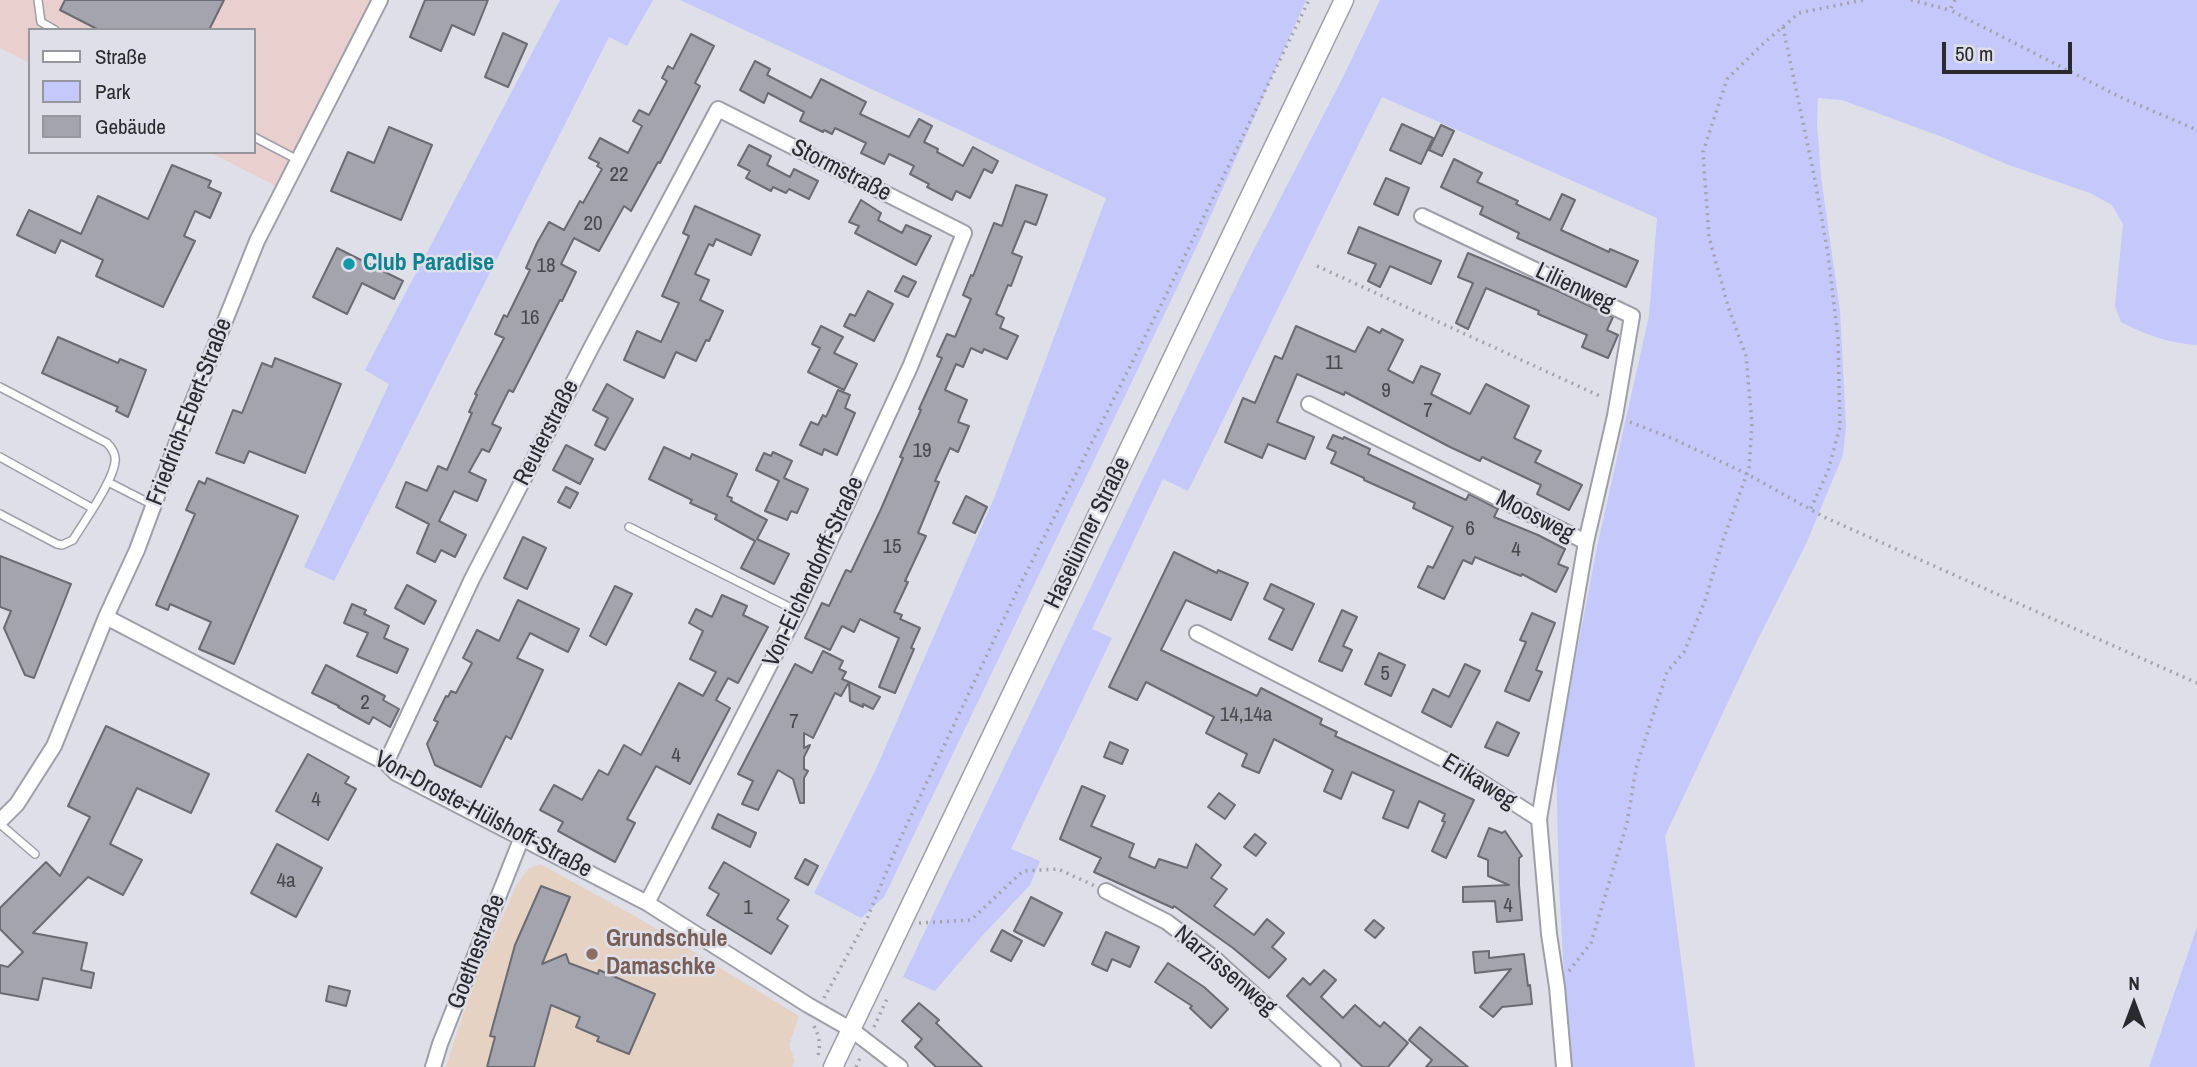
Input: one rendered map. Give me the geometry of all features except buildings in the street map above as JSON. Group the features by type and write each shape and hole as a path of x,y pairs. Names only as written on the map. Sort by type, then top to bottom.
{"street":[{"name":"Friedrich-Ebert-Straße","path":"0,823 17,804 54,746 106,617 137,550 257,241 380,0"},
{"name":"Haselünner Straße","path":"833,1067 1344,0"},
{"name":"Stormstraße","path":"718,109 964,233"},
{"name":"Reuterstraße","path":"386,763 472,579 718,109"},
{"name":"Lilienweg","path":"1422,216 1632,316 1616,410 1586,542"},
{"name":"Von-Eichendorff-Straße","path":"648,903 797,612 910,367 964,233"},
{"name":"Moosweg","path":"1309,404 1586,542 1539,819"},
{"name":"Von-Droste-Hülshoff-Straße","path":"106,617 386,763 396,773 648,903 852,1030 900,1067"},
{"name":"Erikaweg","path":"1197,633 1453,764 1539,819 1564,1067"},
{"name":"Goethestraße","path":"433,1067 522,837"},
{"name":"Narzissenweg","path":"1106,891 1167,922 1215,958 1333,1067"}],"lane":[{"path":"38,0 41,22 52,28"},
{"path":"256,138 299,160"},
{"path":"0,387 107,443 115,455 114,469 108,482 73,540 62,545 57,544 0,513"},
{"path":"0,457 92,508"},
{"path":"108,482 153,505"},
{"path":"629,527 797,612"},
{"path":"0,823 35,854"}],"path":[{"path":"827,993 866,921 901,837 1018,589 1162,303 1309,0"},
{"path":"1557,987 1591,943 1627,823 1636,768 1667,672 1684,652 1705,601 1747,474 1752,424 1746,356 1728,306 1709,237 1703,152 1727,79 1799,13 1863,0"},
{"path":"1912,0 1950,10 2118,96 2197,130"},
{"path":"1950,10 1955,0"},
{"path":"1783,27 1815,180 1828,254 1838,338 1840,427 1828,471 1810,510"},
{"path":"1317,266 1747,474 1810,510 2197,683"},
{"path":"919,923 971,920 1023,871 1058,869 1106,891"},
{"path":"811,1022 819,1035 820,1047 816,1060"},
{"path":"856,1067 863,1053"}],"shaded area":[{"path":"0,0 381,0 284,190 213,154 256,154 256,28 28,28 28,62 0,48"},
{"name":"Grundschule Damaschke","path":"540,864 635,916 799,1016 789,1045 795,1061 792,1067 446,1067 478,973 516,886 528,869"}],"green space":[{"path":"560,0 653,0 627,46 609,37 334,581 304,567 389,384 365,370"},
{"path":"680,0 1306,0 1199,242 884,897 861,918 814,893 876,769 995,496 1106,198"},
{"path":"1380,0 2197,0 2197,345 2158,338 2121,322 2115,306 2123,224 2112,205 2090,193 2009,165 1842,100 1818,98 1821,177 1840,310 1846,426 1843,455 1806,544 1665,836 1695,1067 1569,1067 1559,883 1556,760 1597,547 1649,316 1657,218 1382,97 1188,491 1163,479 1092,629 1112,638 1011,849 1040,861 1030,885 935,991 903,977 1248,261"},
{"path":"2197,927 2197,1067 2149,1067"}],"place":[{"name":"Club Paradise","path":"349,264"},
{"name":"Grundschule Damaschke","path":"592,954"}]}
